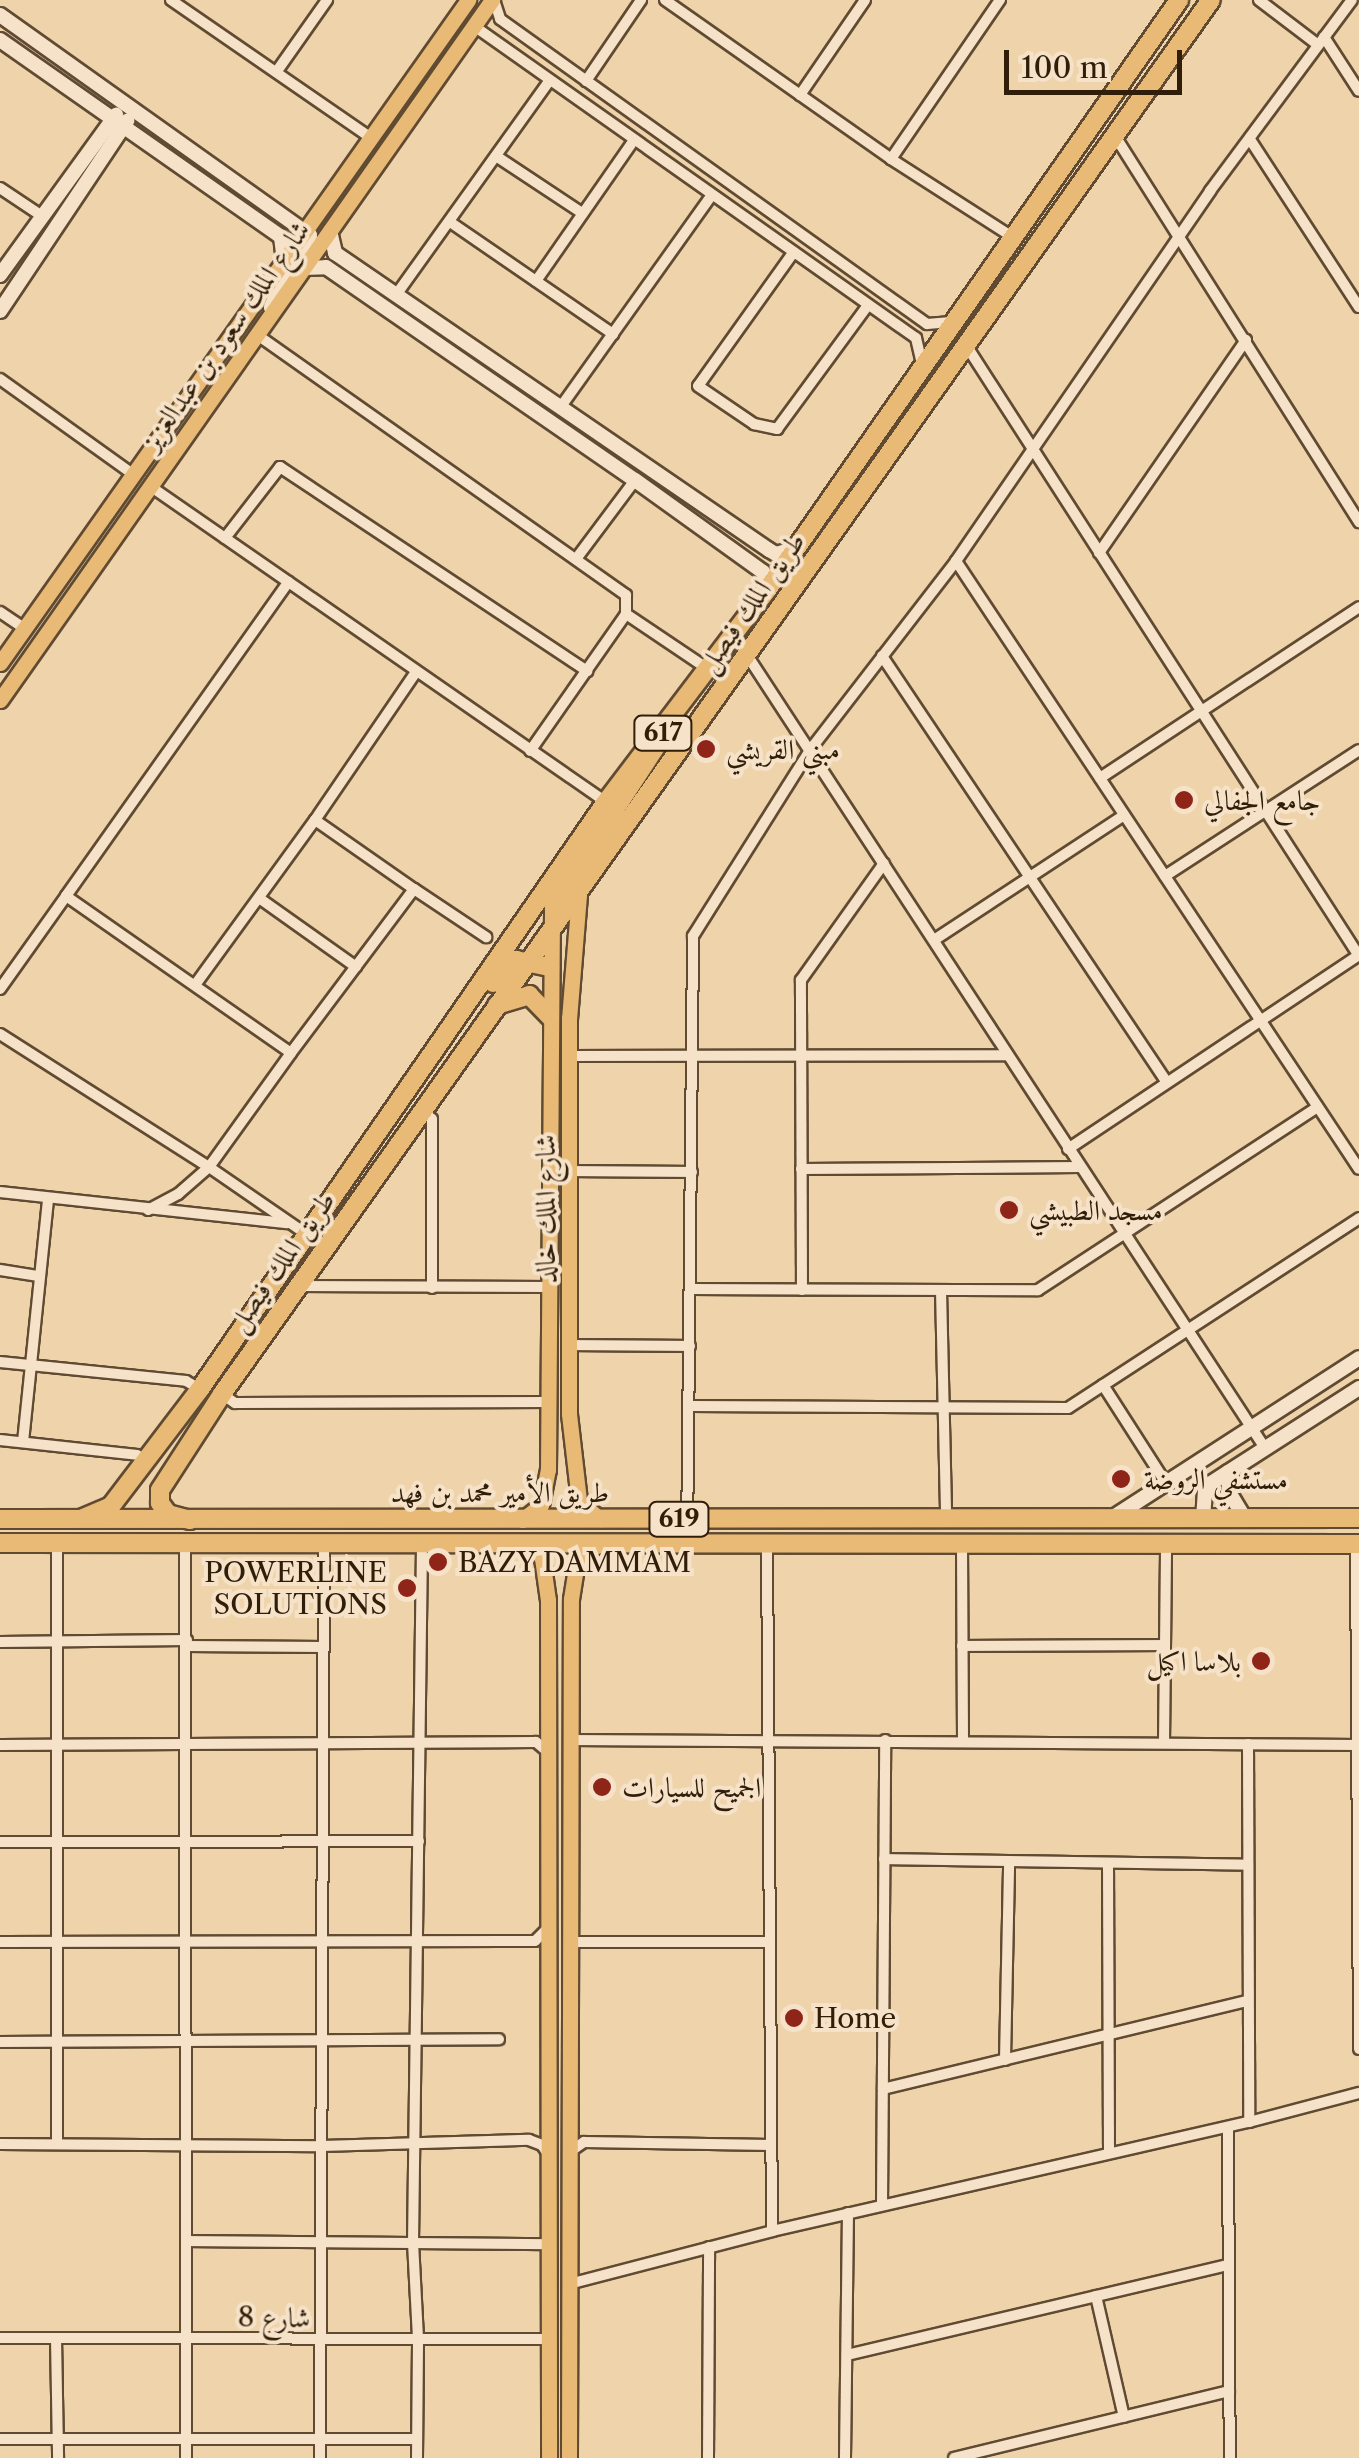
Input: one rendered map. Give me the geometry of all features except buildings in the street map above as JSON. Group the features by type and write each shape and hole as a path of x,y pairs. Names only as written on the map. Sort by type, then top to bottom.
{"highway":[{"name":"طريق الملك فيصل","path":"83,1518 112,1506 141,1459 200,1389 606,802 669,725 767,590 1179,0"},
{"name":"طريق الملك فيصل","path":"164,1480 296,1286 748,656 1210,0"},
{"path":"360,1162 431,1072 504,967 516,960 550,967"},
{"path":"497,1005 529,994 550,1017"},
{"path":"141,1459 148,1482 164,1480 160,1498 164,1510 190,1520"},
{"name":"طريق الأمير محمد بن فهد","path":"0,1519 1359,1518"},
{"name":"طريق الأمير محمد بن فهد","path":"0,1543 1358,1544"}],"main road":[{"name":"شارع الملك سعود بن عبدالعزيز","path":"2,662 468,0"},
{"path":"474,26 468,16 477,0"},
{"name":"شارع الملك سعود بن عبدالعزيز","path":"0,700 493,0"},
{"name":"شارع الملك خالد","path":"522,1520 541,1505 548,1470 551,928 560,890 645,768 669,725"},
{"name":"شارع الملك خالد","path":"582,884 574,920 569,1048 572,1472 581,1506 604,1521"},
{"path":"550,967 564,982 569,1048"},
{"path":"548,1470 550,1484 560,1489 570,1484 572,1472"},
{"path":"524,1544 542,1558 548,1600"},
{"path":"570,1599 582,1555 602,1544"},
{"path":"549,2458 548,1600 549,1583 560,1578 568,1584 570,1599 568,2458"},
{"path":"548,2339 556,2340 560,2347 560,2421 568,2458"}],"street":[{"path":"172,0 371,138"},
{"path":"277,71 326,0"},
{"path":"493,0 500,19 927,324 940,326 956,320"},
{"path":"586,81 641,0"},
{"path":"665,0 891,159 1014,238"},
{"path":"800,95 864,0"},
{"path":"891,159 1000,0"},
{"path":"1259,0 1321,41 1359,91"},
{"path":"687,1545 693,936 810,750 956,561 1180,235 1352,0"},
{"path":"0,15 306,230 310,242 279,288 267,318"},
{"path":"474,26 916,338 923,353 922,367"},
{"path":"0,40 281,237 284,260"},
{"path":"396,295 550,80"},
{"path":"0,275 111,118 129,106"},
{"path":"0,311 126,128 129,106"},
{"path":"1114,136 1359,522"},
{"path":"536,281 634,140"},
{"path":"1251,141 1359,308"},
{"path":"496,156 582,212"},
{"path":"0,188 42,216"},
{"path":"562,405 712,195"},
{"path":"450,222 612,334"},
{"path":"330,231 332,248 360,270 776,554 796,548"},
{"path":"794,253 698,386 754,424 777,429 868,304"},
{"path":"303,268 321,265 635,480 763,572 767,590"},
{"path":"349,283 360,270"},
{"path":"256,334 626,595 626,614 530,750"},
{"path":"1099,553 1246,340"},
{"path":"966,346 1359,955 1068,1149"},
{"path":"0,379 134,475"},
{"path":"225,538 280,467 587,671"},
{"path":"576,559 635,480"},
{"path":"150,486 606,802"},
{"path":"725,546 738,528"},
{"path":"956,561 1359,1169"},
{"path":"0,990 288,582"},
{"path":"1100,778 1359,607"},
{"path":"0,612 24,628"},
{"path":"626,614 708,669"},
{"path":"748,656 1265,1448"},
{"path":"882,656 1166,1081"},
{"path":"195,985 416,672"},
{"path":"1165,876 1359,750"},
{"path":"934,940 1124,815"},
{"path":"315,820 486,937"},
{"path":"802,1290 801,980 884,863"},
{"path":"148,1210 178,1194 209,1166 414,889"},
{"path":"66,896 291,1052"},
{"path":"259,898 356,967"},
{"path":"0,1034 209,1166 308,1236"},
{"path":"569,1048 693,1054 1008,1055"},
{"path":"691,1288 1038,1290 1318,1107"},
{"path":"422,1112 432,1119 432,1288"},
{"path":"802,1169 1080,1167"},
{"path":"570,1171 692,1172"},
{"path":"0,1192 292,1224"},
{"path":"24,1442 48,1198"},
{"path":"690,1406 1068,1408 1359,1218"},
{"path":"0,1270 39,1276"},
{"path":"296,1286 549,1287"},
{"path":"941,1290 946,1519"},
{"path":"570,1345 690,1346"},
{"path":"1111,1519 1359,1358"},
{"path":"0,1362 186,1381 200,1389"},
{"path":"1104,1385 1166,1484"},
{"path":"1203,1518 1204,1487 1359,1388"},
{"path":"222,1394 235,1403 549,1402"},
{"path":"0,1440 141,1459"},
{"path":"1228,1472 1229,1492 1244,1518"},
{"path":"185,1542 186,2458"},
{"path":"58,1543 54,2042 58,2144"},
{"path":"320,2458 324,1544"},
{"path":"416,2458 418,2338 413,2243 422,1544"},
{"path":"1358,1544 1359,2049"},
{"path":"767,1546 772,2231"},
{"path":"962,1546 963,1741"},
{"path":"1164,1743 1166,1546"},
{"path":"0,1642 324,1648"},
{"path":"962,1646 1165,1645"},
{"path":"569,1740 768,1738 1357,1745"},
{"path":"882,2205 885,1740"},
{"path":"0,1746 536,1742 548,1753"},
{"path":"1248,1744 1249,2122"},
{"path":"0,1842 419,1841"},
{"path":"884,1859 1247,1865"},
{"path":"1006,2060 1009,1861"},
{"path":"1108,1863 1109,2152"},
{"path":"0,1942 535,1941 548,1927"},
{"path":"570,1942 770,1942"},
{"path":"882,2089 1248,2001"},
{"path":"0,2042 498,2039"},
{"path":"569,2284 772,2231 1228,2127 1359,2092"},
{"path":"1228,2127 1230,2458"},
{"path":"0,2144 322,2146 529,2140 542,2146 549,2157"},
{"path":"568,2156 579,2143 591,2142 771,2145"},
{"path":"846,2458 848,2213"},
{"path":"188,2241 548,2244"},
{"path":"708,2458 710,2247"},
{"path":"847,2355 1228,2265"},
{"path":"1096,2296 1124,2417"},
{"name":"شارع 8","path":"0,2338 548,2339"},
{"path":"56,2338 58,2458"},
{"path":"954,2458 1229,2391"},
{"path":"0,2439 417,2439"}],"place":[{"name":"مبني القريشي","path":"706,749"},
{"name":"جامع الجفالي","path":"1184,800"},
{"name":"مسجد الطبيشي","path":"1009,1210"},
{"name":"مستشفي الروضة","path":"1121,1479"},
{"name":"BAZY DAMMAM","path":"438,1562"},
{"name":"POWERLINE SOLUTIONS","path":"407,1588"},
{"name":"بلاسا اكيل","path":"1261,1661"},
{"name":"الجميح للسيارات","path":"602,1787"},
{"name":"Home","path":"794,2018"}]}
